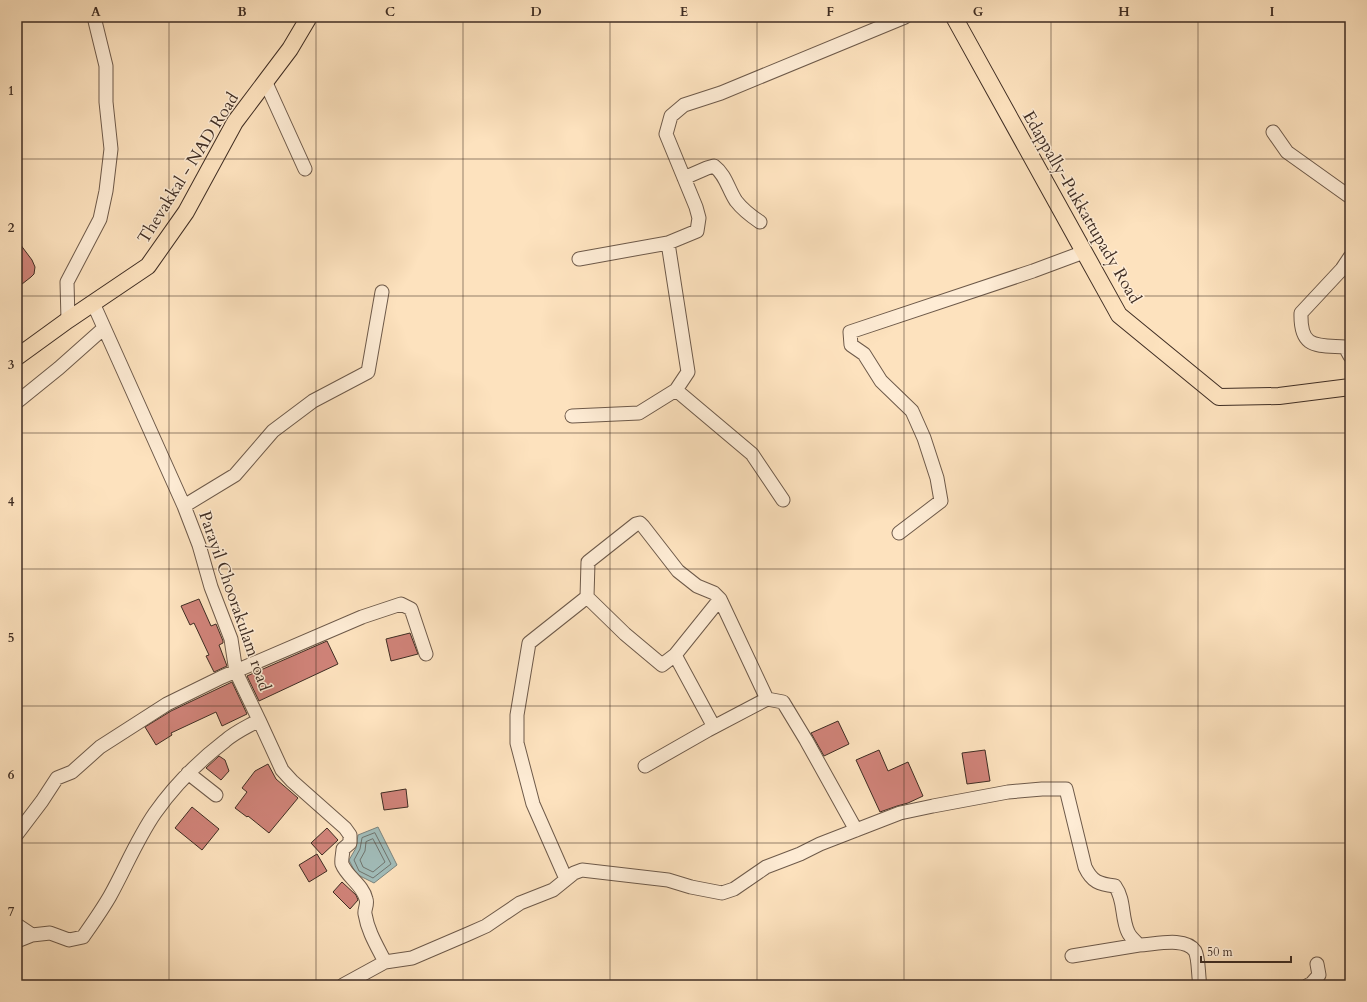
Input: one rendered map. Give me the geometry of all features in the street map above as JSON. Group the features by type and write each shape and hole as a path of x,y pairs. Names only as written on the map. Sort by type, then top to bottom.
{"main road":[{"name":"Thevakkal - NAD Road","path":"17,358 68,320 148,266 186,212 235,122 266,83 290,49 309,17"},
{"name":"Edappally-Pukkattupady Road","path":"954,17 1118,315 1219,397 1279,396 1350,387"}],"street":[{"path":"68,320 67,282 100,219 106,191 111,149 106,102 106,66 94,17"},
{"path":"579,258 668,243 697,231 699,218 696,207 666,134 671,116 684,105 721,93 905,17"},
{"path":"266,83 305,169"},
{"path":"1273,132 1287,152 1350,197"},
{"path":"684,178 714,166 721,172 736,201 747,213 760,222"},
{"path":"572,416 639,413 676,390 688,372 668,243"},
{"path":"899,533 941,501 937,478 924,438 912,411 881,381 864,354 850,345 850,332 1033,271 1084,252"},
{"path":"1350,257 1342,269 1301,313 1301,328 1307,340 1316,345 1345,347 1350,356"},
{"path":"184,506 235,475 273,431 313,401 368,372 382,292"},
{"name":"Parayil Choorakulam road","path":"93,303 162,460 184,506 199,545 211,587 231,639 236,672 259,720"},
{"path":"17,402 59,368 104,328"},
{"path":"676,390 752,454 782,500"},
{"path":"720,599 675,655 662,665 625,634 587,597 588,562 636,524 640,523 678,571 696,586 714,593 720,599 766,699"},
{"path":"566,879 532,804 517,743 517,715 529,643 587,597"},
{"path":"17,834 57,778 72,772 100,747 167,704 236,672 362,617 401,604 411,609 426,654"},
{"path":"675,655 714,727"},
{"path":"645,766 766,699 783,702 856,830"},
{"path":"17,941 32,935 50,933 69,940 83,937 110,896 120,874 155,813 188,773 225,740 259,720 282,770 292,781 345,828 350,835 350,843 343,849 342,863 350,876 361,889 366,900 364,911 368,929 385,962"},
{"path":"188,773 216,795"},
{"path":"344,985 385,962 412,958 486,926 520,903 553,890 574,873 582,870 668,880 691,887 722,893 734,889 766,867 900,813 1008,792 1042,789 1066,789 1085,867 1094,880 1105,885 1114,886 1120,893 1127,930 1138,945"},
{"path":"17,925 32,935"},
{"path":"1072,956 1138,945 1180,943 1189,946 1195,951 1200,985"},
{"path":"1308,985 1311,984 1319,975 1318,964"}],"water":[{"path":"378,827 397,865 374,883 356,874 349,860 356,848 358,835"}],"building":[{"path":"17,240 32,260 35,267 34,274 17,288"},
{"path":"199,599 211,626 216,624 223,641 223,643 219,645 227,666 214,672 206,656 209,655 194,623 190,625 181,606"},
{"path":"410,633 418,654 391,661 386,639"},
{"path":"327,641 338,664 259,701 247,676"},
{"path":"232,682 247,714 222,726 216,712 171,733 172,735 156,745 145,727 171,711"},
{"path":"838,721 849,744 824,756 811,733"},
{"path":"879,750 888,771 908,762 923,796 908,803 880,812 856,760"},
{"path":"985,750 990,781 967,784 962,753"},
{"path":"219,756 225,760 229,771 221,780 206,768"},
{"path":"268,764 276,779 298,798 269,833 248,816 247,817 235,808 247,792 242,788 255,771"},
{"path":"406,789 408,807 384,810 381,793"},
{"path":"192,807 219,829 202,850 175,828"},
{"path":"327,828 338,840 322,855 311,843"},
{"path":"317,854 327,871 309,882 299,865"},
{"path":"342,882 356,895 358,900 350,909 333,892"}]}
